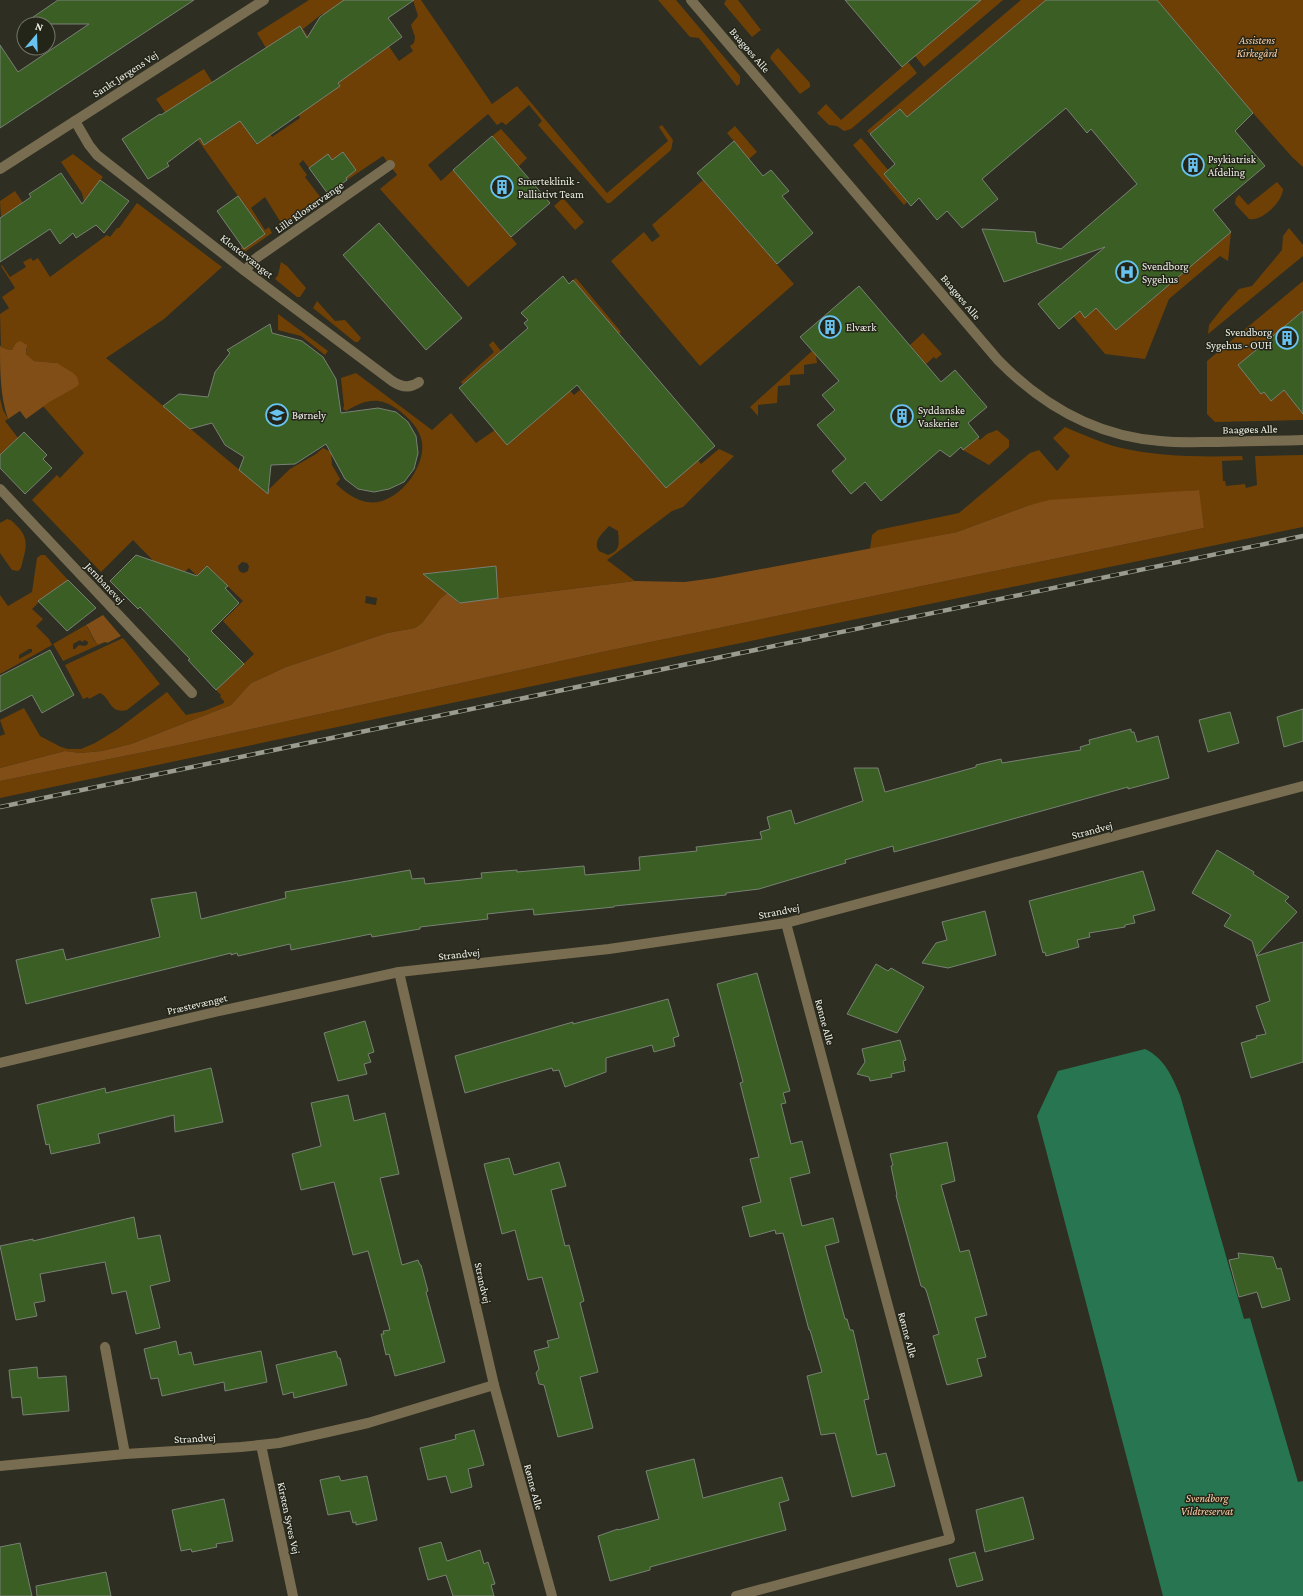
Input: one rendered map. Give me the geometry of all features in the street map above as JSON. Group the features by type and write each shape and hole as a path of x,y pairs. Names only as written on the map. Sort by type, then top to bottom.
{"street":[{"name":"Sankt Jørgens Vej","path":"0,169 75,121 248,4 264,0"},
{"name":"Baagøes Alle","path":"691,0 998,360 1025,386 1041,398 1086,423 1110,432 1142,439 1186,442 1303,440"},
{"name":"Klostervænget","path":"75,121 89,145 97,155 246,271 392,381 408,387 414,386 419,382"},
{"name":"Lille Klostervænge","path":"246,271 255,258 390,165"},
{"name":"Jernbanevej","path":"0,489 192,693"},
{"name":"Strandvej","path":"0,1466 125,1454 261,1445 368,1423 494,1385 399,972 609,949 786,923 1303,786"},
{"name":"Rønne Alle","path":"736,1596 950,1539 786,923"},
{"name":"Præstevænget","path":"0,1062 215,1012 399,972"},
{"path":"105,1347 125,1454"},
{"name":"Rønne Alle","path":"494,1385 552,1596"},
{"name":"Kirsten Syves Vej","path":"261,1445 293,1596"}],"green space":[{"path":"309,0 357,0 399,61 413,51 410,46 414,43 415,37 411,25 418,16 413,0 421,0 492,104 517,86 607,193 668,141 659,127 662,125 673,140 671,150 610,203 607,203 538,125 542,121 529,105 506,125 502,122 497,125 488,114 428,165 441,181 453,170 517,244 468,287 380,189 397,175 383,156 347,180 346,178 356,170 343,153 332,160 328,155 309,168 303,160 299,164 307,175 305,177 321,198 283,226 265,197 251,208 265,230 269,227 272,233 246,251 240,249 242,246 265,234 198,140 188,146 156,99 204,69 212,82 176,106 204,145 218,136 236,113 256,144 270,134 272,137 300,118 298,114 340,86 300,26 266,48 257,33","holes":["322,14 364,29 380,53 363,65 352,49 328,66 303,29"]},
{"path":"658,0 676,0 740,76 740,83 737,86 699,38 690,37"},
{"path":"726,0 738,0 761,30 752,37 724,4"},
{"path":"981,0 1003,0 924,67 915,56"},
{"path":"1021,0 1046,0 907,117 899,109 870,134 867,131"},
{"name":"Assistens Kirkegård","path":"1157,0 1303,0 1303,167 1293,158 1253,113"},
{"path":"778,48 810,83 810,87 800,94 770,58"},
{"path":"908,62 917,73 851,129 844,131 837,126 829,125 817,113 826,104 841,120"},
{"path":"735,126 757,152 749,159 727,133"},
{"path":"501,129 527,158 518,167 492,136"},
{"path":"861,138 888,170 884,174 907,202 904,205 853,145"},
{"path":"73,154 103,177 86,199 85,205 82,193 61,162"},
{"path":"703,180 794,284 700,366 611,261 644,232 652,242 660,236 652,225"},
{"path":"1277,182 1283,189 1280,199 1271,210 1260,217 1249,219 1235,204 1236,198 1239,195 1248,205"},
{"path":"15,191 23,203 1,217 0,201"},
{"path":"563,198 584,222 575,230 554,206"},
{"path":"137,203 222,267 164,319 106,358 266,492 290,469 316,454 323,448 331,452 332,465 340,479 336,484 354,498 367,502 378,502 388,499 398,492 414,474 422,453 422,442 418,432 405,415 390,405 378,401 365,402 346,411 343,409 341,378 356,373 432,430 451,413 476,443 495,430 507,445 550,408 564,384 574,395 581,389 666,488 698,460 701,464 719,449 734,456 683,507 672,511 607,560 635,581 498,598 495,566 424,574 447,593 440,599 422,623 415,628 387,633 286,667 251,683 231,705 131,744 102,751 80,753 65,751 0,768 0,736 5,734 0,720 24,708 40,736 61,747 68,749 81,749 95,743 118,729 167,692 186,715 204,711 224,703 220,697 221,695 216,690 254,654 223,621 243,601 207,566 197,576 189,568 174,582 133,540 101,572 32,500 57,475 60,478 84,453 43,406 51,401 57,363 34,361 26,354 27,348 18,342 12,350 1,347 0,314 9,308 2,297 15,288 1,266 2,265 10,277 26,267 23,262 31,258 33,261 38,258 50,277 107,235 110,237 117,228 119,228","holes":["609,526 618,531 619,543 617,549 608,555 599,551 597,544 599,537","242,562 247,563 249,566 248,571 244,573 241,572 238,566","366,596 377,598 376,605 365,603"]},
{"path":"1289,228 1303,245 1303,256 1208,334 1209,325 1223,307 1239,289 1252,286 1282,250 1283,236"},
{"path":"1231,232 1228,261 1220,256 1169,299 1145,359 1105,354 1073,316 1080,311 1085,317 1096,308 1116,330"},
{"path":"281,262 287,266 306,288 300,297 297,297 275,279 278,275"},
{"path":"576,278 621,332 618,334 573,280"},
{"path":"1303,281 1303,311 1239,365 1261,394 1264,392 1271,401 1284,390 1303,414 1303,420 1215,422 1207,414 1207,361"},
{"path":"317,301 335,321 345,320 361,338 358,342 355,342 313,308"},
{"path":"278,314 328,351 325,355 301,336 278,330"},
{"path":"923,333 942,354 936,359 934,357 926,364 910,345"},
{"path":"493,341 501,351 463,384 461,382 494,352 489,345"},
{"path":"812,351 816,355 817,363 804,365 804,374 790,375 790,385 778,386 777,403 758,405 758,416 750,407"},
{"path":"0,398 3,410 8,419 5,421 18,438 0,455"},
{"path":"1065,427 1104,443 1148,453 1179,456 1242,456 1243,460 1222,461 1223,481 1225,481 1226,486 1245,484 1246,488 1257,485 1255,456 1303,455 1303,527 566,679 0,798 0,781 174,746 602,652 1204,528 1198,490 1027,506 957,532 870,549 872,535 878,530 959,513 1030,453 1039,450 1057,471 1070,456 1053,438"},
{"path":"997,430 1009,440 1009,447 989,465 963,450 978,438 980,440 987,434"},
{"path":"7,519 13,522 24,536 26,546 21,568 18,571 12,570 0,553 0,523"},
{"path":"41,555 45,555 68,580 38,601 39,602 32,609 43,619 36,626 49,639 52,645 0,674 0,595 8,606 32,592 37,558","holes":["29,649 32,649 32,652 19,659 19,655"]},
{"path":"86,625 95,641 98,643 103,643 63,661 53,644","holes":["80,640 82,642 85,640 88,644 85,646 79,645 73,649 73,644"]},
{"path":"123,638 160,684 127,710 121,711 113,708 104,695 100,693 89,699 88,697 83,699 65,665"}],"shaded area":[{"path":"20,341 27,345 26,354 34,361 57,363 73,373 77,377 79,384 51,401 26,419 20,411 8,419 3,402 0,373 0,345 1,347 12,350 16,343"},
{"path":"1199,490 1204,528 602,652 174,746 0,781 0,768 65,751 80,753 102,751 131,744 231,705 251,683 286,667 387,633 415,628 422,623 440,599 447,593 458,603 635,581 685,582 714,578 957,532 1027,506 1049,500"},
{"path":"103,615 121,636 107,643 98,644 94,640 86,625"},
{"name":"Svendborg Vildtreservat","path":"1145,1049 1157,1057 1167,1068 1180,1095 1244,1319 1250,1318 1298,1482 1303,1481 1303,1596 1163,1596 1037,1116 1058,1071"}],"building":[{"path":"58,0 194,0 0,128 0,45 18,72 42,56 56,56 56,46 89,24 56,24 56,16 35,16"},
{"path":"344,0 414,0 388,18 402,37 338,83 340,86 257,144 240,121 204,145 200,138 167,163 169,166 148,179 122,139 300,26 307,38 320,17"},
{"path":"845,0 981,0 902,67"},
{"name":"Psykiatrisk Afdeling","path":"1046,0 1157,0 1253,113 1235,131 1265,166 1213,210 1231,232 1116,330 1096,308 1085,318 1080,311 1059,329 1038,304 1105,247 1004,282 982,229 1035,232 1037,243 1061,249 1137,184 1091,129 1087,133 1066,108 982,179 998,199 962,228 947,211 937,220 919,198 911,206 884,174 895,164 870,134 900,109 907,117"},
{"name":"Smerteklinik - Palliativt Team","path":"492,136 550,203 511,237 453,170"},
{"path":"734,141 763,176 771,170 789,191 782,196 813,233 777,264 697,173"},
{"path":"343,152 356,170 346,178 347,180 328,194 309,168 328,154 332,160"},
{"path":"61,173 82,204 100,180 129,201 104,233 96,225 76,238 73,233 60,244 50,229 0,262 0,218 31,197 29,194"},
{"path":"238,196 265,234 244,249 217,211"},
{"path":"379,223 462,318 426,350 343,255"},
{"path":"563,276 569,284 573,280 715,446 666,488 577,385 507,445 459,388 528,328 524,323 528,320 521,313"},
{"name":"Syddanske Vaskerier","path":"859,286 941,382 955,370 987,407 968,423 979,437 963,450 961,447 950,457 940,450 881,501 865,482 851,494 832,471 846,459 817,425 835,410 822,395 839,381 800,337"},
{"name":"Svendborg Sygehus - OUH","path":"1303,311 1303,414 1284,390 1271,401 1264,392 1261,394 1238,365"},
{"name":"Børnely","path":"270,324 272,333 302,341 323,357 336,379 341,413 378,408 396,412 408,422 416,436 418,453 414,469 404,482 389,489 374,492 358,489 345,479 326,444 295,464 271,465 268,494 239,470 244,457 225,445 212,423 190,429 163,406 179,394 208,397 215,372 230,353 227,350"},
{"path":"24,432 47,455 43,459 52,468 25,494 0,468 0,455"},
{"path":"136,555 197,576 207,566 228,586 225,588 239,603 211,631 244,664 216,690 188,660 190,659 140,607 138,609 110,581"},
{"path":"496,566 498,598 460,603 423,574"},
{"path":"68,580 96,608 67,631 38,601"},
{"path":"50,650 74,695 42,713 32,695 0,712 0,676"},
{"path":"1303,709 1303,741 1284,747 1277,717"},
{"path":"1230,712 1239,743 1208,752 1199,720"},
{"path":"1131,729 1131,732 1134,732 1137,742 1158,736 1169,778 1128,789 1128,787 894,852 893,846 845,860 846,863 759,889 726,893 726,895 534,915 533,909 487,914 488,919 420,927 420,929 372,937 371,934 291,950 290,944 238,956 237,953 231,955 231,953 26,1004 16,960 63,949 66,960 160,937 151,899 196,892 201,919 286,898 285,892 410,870 412,879 424,878 425,884 482,878 481,873 517,870 517,872 584,866 585,875 640,870 639,857 697,851 696,847 762,839 760,832 770,829 767,817 791,810 795,824 863,801 854,768 878,768 885,792 1001,759 1002,763 1081,750 1080,747 1090,744 1089,740"},
{"path":"1217,850 1254,872 1253,874 1289,897 1285,901 1297,912 1256,956 1252,941 1224,926 1231,915 1192,893"},
{"path":"1143,871 1155,910 1133,916 1135,923 1125,925 1125,927 1089,933 1090,937 1077,940 1079,947 1046,956 1045,952 1043,953 1029,901"},
{"path":"985,911 996,955 948,968 922,963 936,943 947,940 942,922"},
{"path":"1303,942 1303,1062 1251,1078 1241,1043 1257,1038 1256,1036 1266,1034 1256,1006 1270,1001 1256,956"},
{"path":"876,964 888,971 891,968 924,987 897,1033 847,1014"},
{"path":"757,973 790,1091 783,1093 786,1103 781,1104 791,1144 802,1141 810,1173 790,1178 802,1226 833,1218 839,1242 825,1246 845,1319 847,1319 850,1330 853,1330 869,1399 864,1400 877,1455 886,1453 895,1486 852,1497 835,1433 821,1435 807,1376 822,1372 783,1233 776,1234 775,1230 750,1237 742,1207 761,1202 750,1159 759,1157 740,1083 743,1082 717,984"},
{"path":"668,999 679,1036 673,1038 675,1046 654,1052 652,1045 606,1058 606,1072 565,1087 559,1070 553,1071 552,1068 465,1093 455,1056 573,1022 573,1024"},
{"path":"365,1021 374,1052 368,1054 371,1062 364,1064 367,1074 338,1081 324,1033"},
{"path":"900,1040 906,1060 903,1061 905,1071 891,1074 892,1077 870,1081 869,1077 857,1074 865,1062 862,1049"},
{"path":"211,1068 223,1122 175,1132 174,1115 98,1134 100,1143 51,1154 49,1144 46,1145 37,1105 105,1088 106,1093"},
{"path":"348,1095 354,1121 385,1113 399,1174 380,1178 402,1265 418,1260 421,1265 428,1291 426,1292 445,1362 395,1376 389,1354 386,1355 381,1334 384,1334 383,1331 390,1330 368,1251 353,1255 334,1182 301,1190 292,1154 321,1146 311,1103"},
{"path":"947,1142 955,1181 941,1185 960,1252 969,1250 987,1315 975,1318 986,1357 977,1359 982,1376 947,1385 933,1336 939,1334 927,1293 925,1288 921,1286 896,1195 891,1166 893,1165 890,1154"},
{"path":"509,1158 514,1175 559,1162 566,1186 551,1190 565,1246 569,1245 584,1301 580,1303 598,1372 580,1377 593,1428 558,1437 544,1385 539,1384 536,1373 539,1369 534,1351 549,1347 547,1341 559,1338 542,1277 528,1280 515,1230 502,1234 484,1164"},
{"path":"134,1217 138,1239 160,1235 170,1281 150,1286 160,1328 136,1334 126,1291 112,1294 105,1262 40,1274 45,1301 34,1303 37,1316 16,1320 0,1246 33,1239 33,1241"},
{"path":"1238,1253 1273,1257 1277,1269 1281,1268 1290,1300 1262,1308 1257,1292 1239,1297 1229,1260 1239,1258"},
{"path":"176,1341 179,1355 191,1352 194,1365 261,1351 267,1382 225,1391 224,1382 162,1396 158,1378 151,1379 144,1349"},
{"path":"336,1351 338,1358 340,1358 347,1385 294,1398 293,1392 283,1395 276,1365"},
{"path":"37,1367 38,1378 66,1376 69,1411 23,1415 21,1397 12,1398 9,1370"},
{"path":"474,1430 484,1465 468,1469 472,1487 451,1493 446,1476 428,1480 420,1448 456,1439 455,1435"},
{"path":"694,1459 703,1498 782,1477 789,1500 779,1503 786,1530 650,1567 650,1570 610,1581 598,1536 618,1529 659,1519 646,1471"},
{"path":"339,1476 341,1481 367,1476 377,1520 356,1525 356,1522 353,1523 350,1511 328,1515 320,1480"},
{"path":"1023,1497 1034,1539 985,1552 976,1510"},
{"path":"224,1499 233,1541 216,1544 217,1547 192,1552 191,1549 181,1551 172,1510"},
{"path":"441,1542 447,1561 480,1550 484,1564 488,1562 495,1584 491,1585 494,1596 453,1596 446,1575 428,1580 419,1548"},
{"path":"20,1543 32,1596 0,1596 0,1547"},
{"path":"975,1552 983,1580 957,1587 949,1559"},
{"path":"106,1572 111,1596 37,1596 36,1586"}],"railway":[{"path":"0,807 1303,536"}],"place":[{"name":"Psykiatrisk Afdeling","path":"1193,165"},
{"name":"Smerteklinik - Palliativt Team","path":"502,187"},
{"name":"Svendborg Sygehus","path":"1127,272"},
{"name":"Elværk","path":"830,327"},
{"name":"Svendborg Sygehus - OUH","path":"1287,338"},
{"name":"Børnely","path":"277,415"},
{"name":"Syddanske Vaskerier","path":"902,416"}]}
